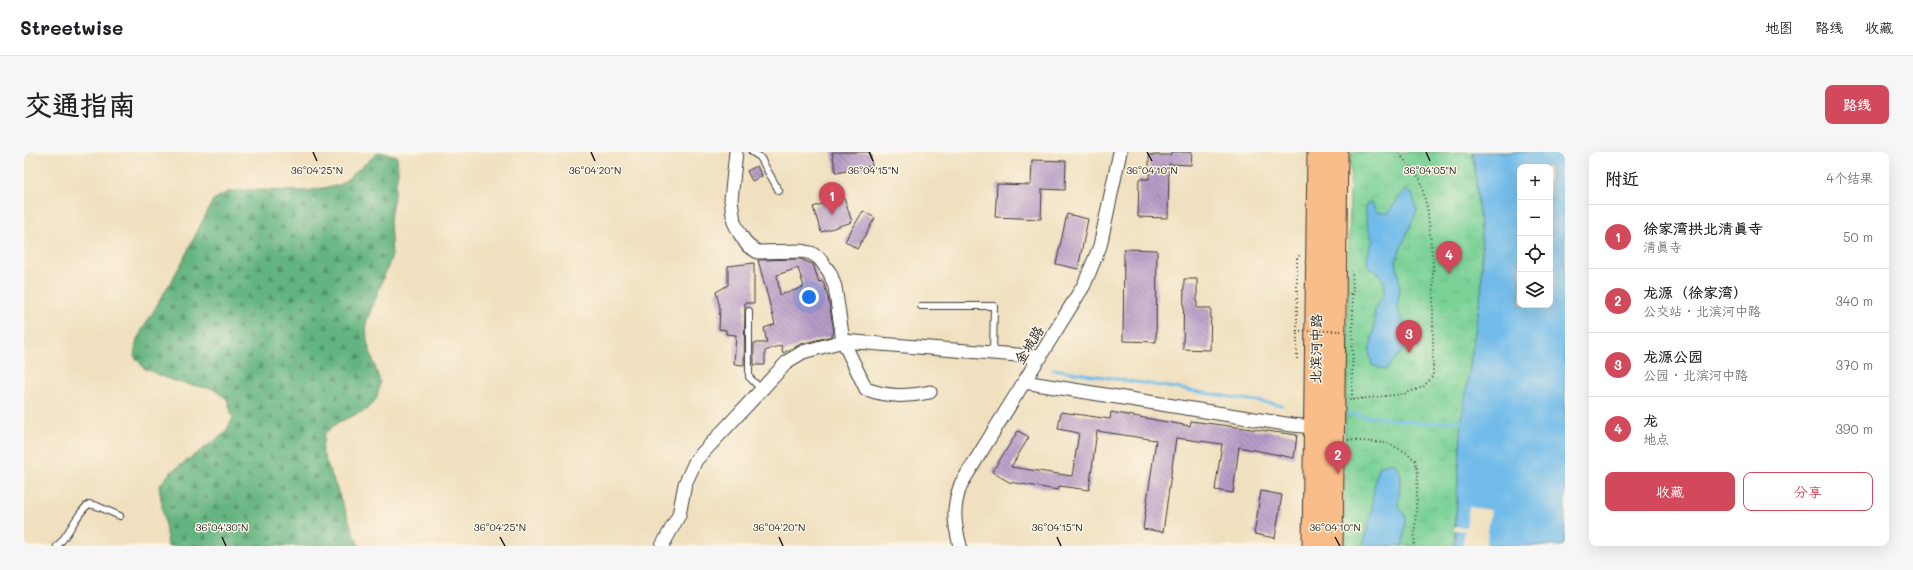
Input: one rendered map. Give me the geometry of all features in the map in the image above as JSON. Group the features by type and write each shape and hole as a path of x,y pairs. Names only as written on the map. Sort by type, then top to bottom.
{"main road":[{"name":"北滨河中路","path":"1313,546 1318,177 1317,152"},
{"name":"北滨河中路","path":"1332,546 1334,438 1343,400 1337,152"}],"street":[{"path":"736,152 731,200 734,222 748,246 758,252 801,251 811,253 819,258 830,273 835,287 843,341 866,389 884,395 916,395 930,392"},
{"name":"金城路","path":"960,546 955,523 954,507 961,484 1084,285 1097,257 1120,152"},
{"path":"662,546 679,515 686,484 696,460 788,361 803,352 843,341 1040,357"},
{"path":"1024,382 1315,427"}],"lane":[{"path":"752,152 760,158 779,191"},
{"path":"921,306 994,306 993,353"},
{"path":"749,311 749,378 761,389"},
{"path":"57,546 65,539 82,509 89,504 120,516"}],"path":[{"path":"1353,292 1343,400 1404,394 1423,387 1433,376 1433,266 1428,212 1420,179 1398,152"},
{"path":"1297,258 1297,359"},
{"path":"1296,331 1343,331"},
{"path":"1334,438 1388,443 1407,453 1415,460 1418,473 1414,546"}],"green space":[{"path":"379,152 397,156 398,172 390,219 392,256 366,323 367,341 380,382 377,398 368,409 337,423 324,434 322,451 359,546 168,546 159,486 170,473 225,433 233,418 227,399 213,389 176,382 145,369 134,356 137,339 180,266 213,200 228,192 245,190 306,191 340,185"},
{"path":"1351,152 1473,152 1482,247 1482,285 1462,420 1454,546 1344,546 1345,421"}],"water":[{"path":"1473,152 1565,152 1565,546 1454,546 1462,420 1482,285 1482,247"},
{"path":"1404,191 1412,194 1417,210 1396,260 1400,286 1397,308 1407,330 1403,350 1386,370 1372,365 1369,352 1374,330 1375,309 1384,294 1385,285 1379,273 1368,267 1367,257 1373,240 1367,222 1366,208 1367,203 1370,202 1378,213 1388,213"},
{"path":"1394,462 1401,474 1398,506 1406,516 1403,546 1363,546 1371,513 1375,480 1380,465"}],"pier":[{"path":"1469,507 1491,510 1486,546 1462,546 1465,531 1454,530 1455,526 1466,527"}],"building":[{"path":"832,152 870,152 872,166 836,173"},
{"path":"1171,152 1192,152 1191,165 1169,164 1168,218 1138,217 1139,179 1149,179 1149,155 1170,155"},
{"path":"1032,160 1066,161 1065,190 1042,189 1041,219 995,217 997,184 1031,185"},
{"path":"757,166 762,176 752,181 747,171"},
{"path":"844,197 852,222 821,232 813,207"},
{"path":"863,211 875,218 857,249 845,241"},
{"path":"1067,214 1088,219 1078,269 1056,264"},
{"path":"1124,249 1157,250 1156,342 1123,341"},
{"path":"800,259 813,264 819,282 823,281 828,297 834,331 832,336 801,344 783,353 781,345 765,351 765,365 754,365 754,343 767,343 764,328 775,324 758,260","holes":["798,268 804,287 780,295 777,275"]},
{"path":"754,263 754,303 745,303 744,365 734,364 736,335 726,334 726,330 719,329 720,308 716,292 728,285 728,266"},
{"path":"1184,279 1197,279 1197,308 1211,308 1210,350 1183,349"},
{"path":"1061,412 1110,419 1111,412 1190,426 1191,421 1297,435 1294,458 1239,447 1233,493 1215,490 1222,444 1176,438 1163,532 1143,529 1156,440 1097,431 1089,490 1059,486 1058,490 1009,482 992,472 1018,431 1029,437 1011,467 1072,476 1079,433 1058,429"},
{"path":"1261,491 1282,495 1275,538 1254,534"}],"waterway":[{"path":"1053,369 1282,405"},
{"path":"1348,414 1426,423 1465,420"}],"place":[{"name":"徐家湾拱北清真寺","path":"832,215"},
{"name":"龙","path":"1449,274"},
{"name":"龙源公园","path":"1409,353"},
{"name":"龙源（徐家湾）","path":"1338,474"}]}
